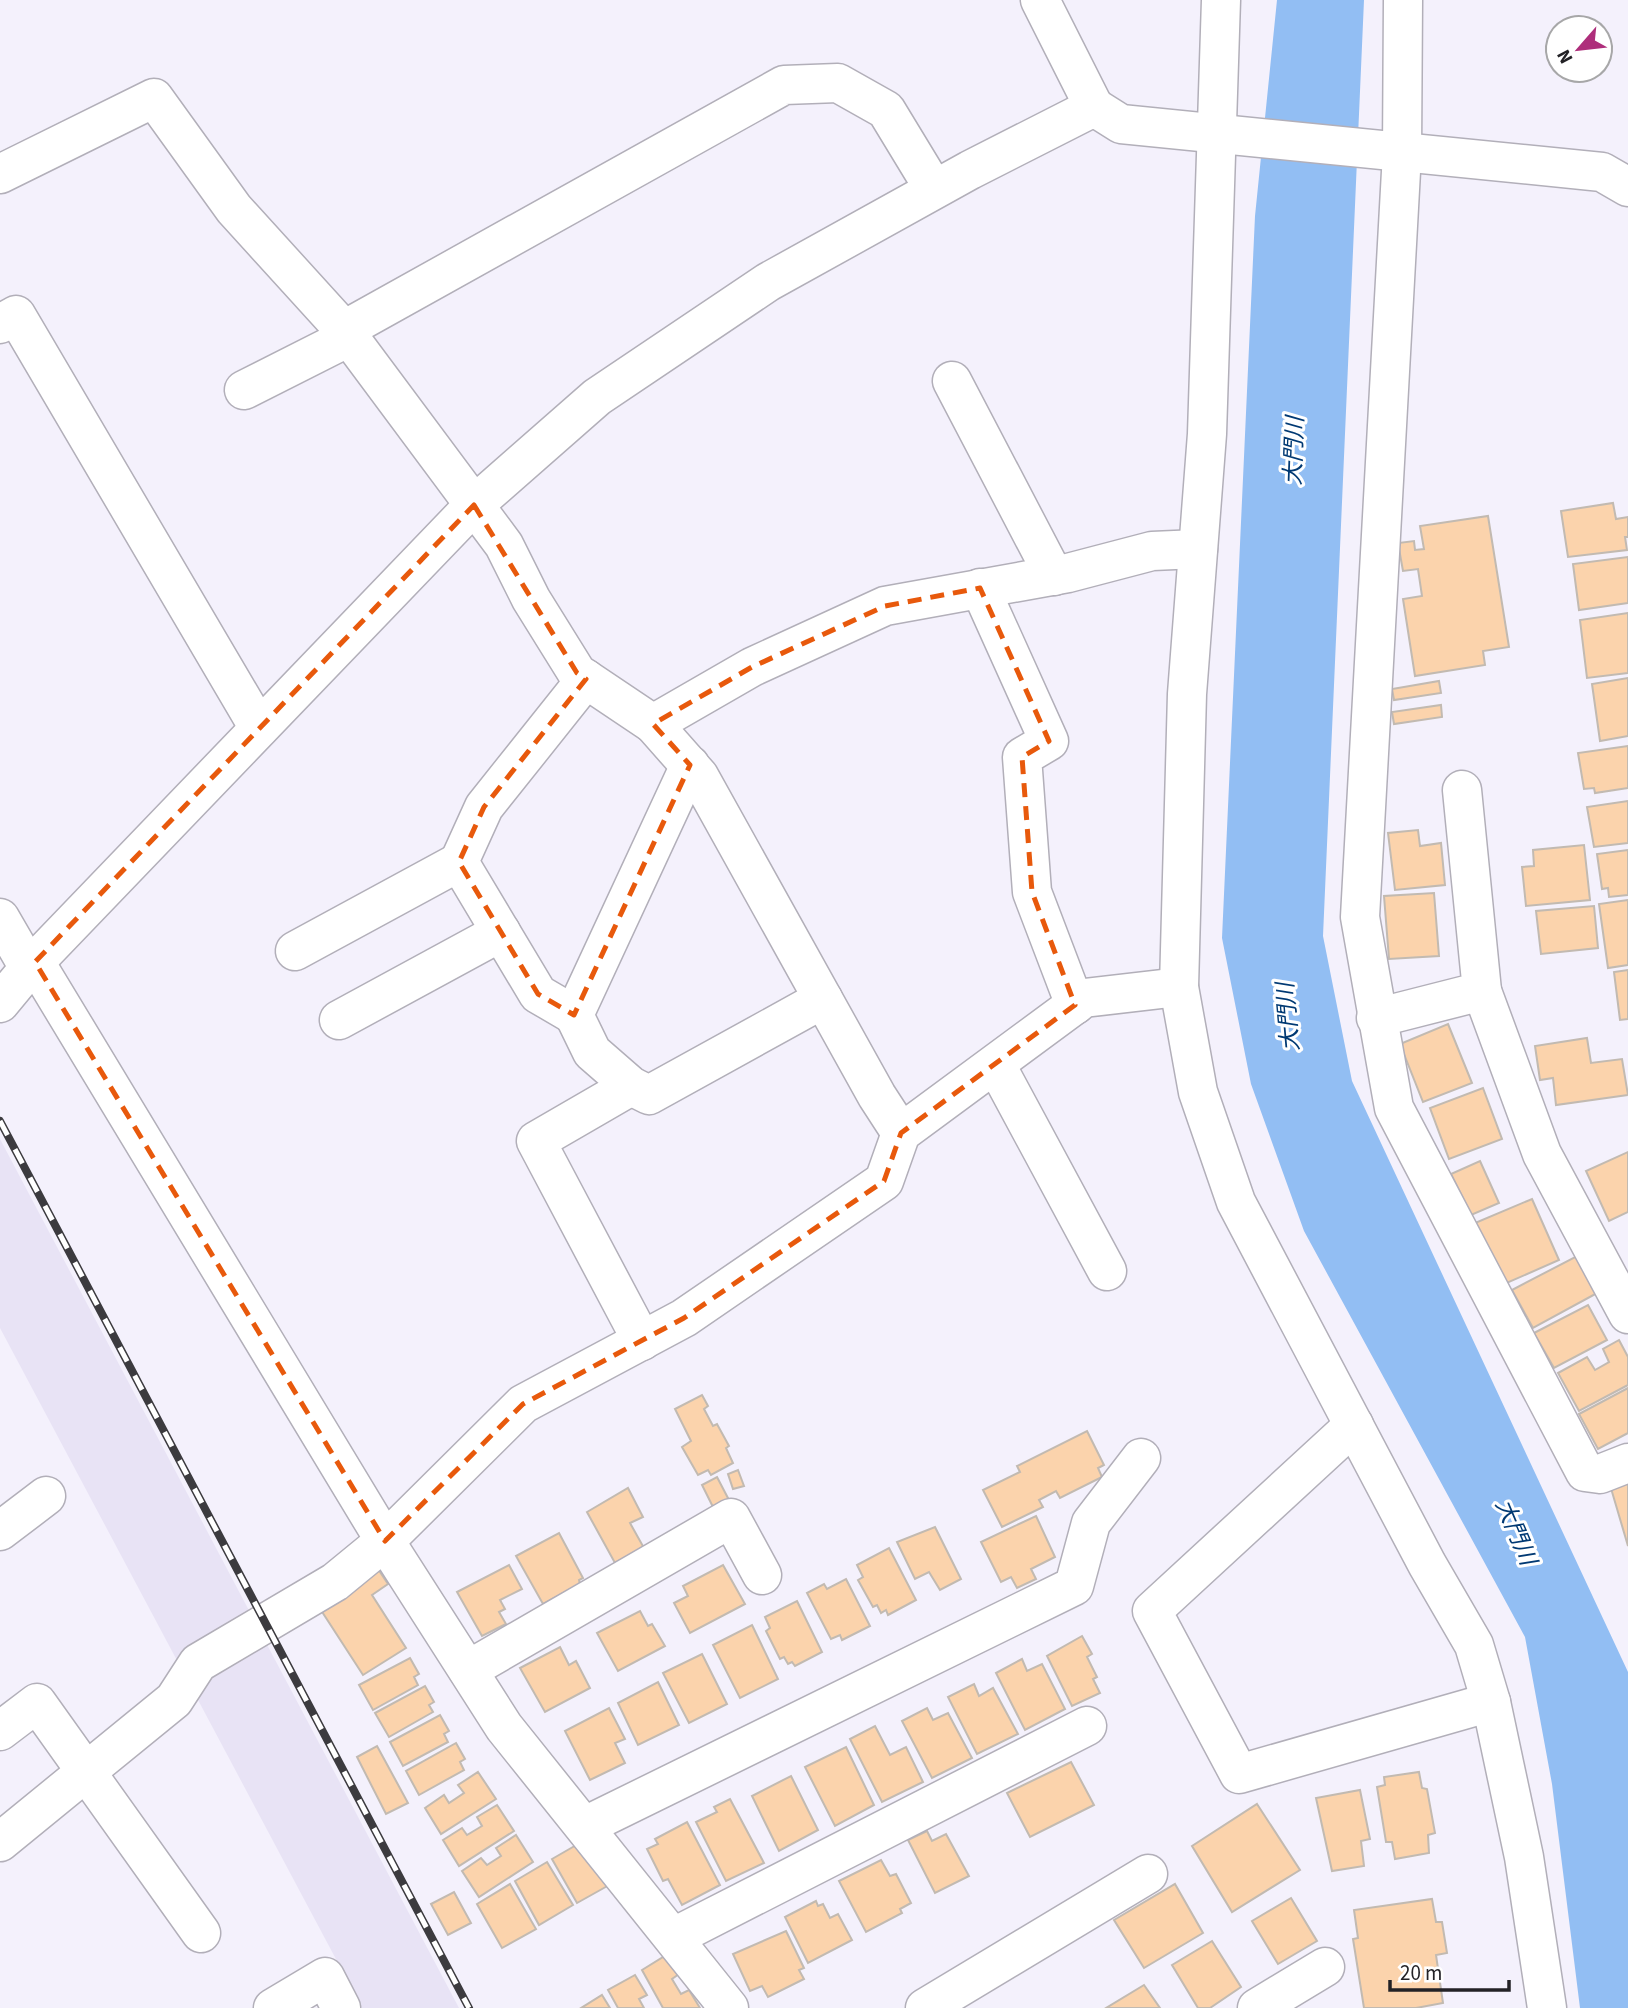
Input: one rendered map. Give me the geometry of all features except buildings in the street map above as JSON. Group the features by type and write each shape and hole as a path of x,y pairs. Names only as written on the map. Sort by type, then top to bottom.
{"street":[{"path":"1040,0 1094,107 1121,124 1602,172 1628,187"},
{"path":"1221,0 1225,134 1207,434 1187,694 1179,987 1198,1092 1236,1202 1474,1645 1491,1702 1524,1857 1547,2008"},
{"path":"1403,0 1360,917 1394,1108 1585,1472 1600,1474 1628,1463"},
{"path":"244,390 784,85 838,83 886,110 934,190"},
{"path":"0,174 154,98 234,209 347,333 504,545 531,599 577,673 653,724 699,776 901,1133"},
{"path":"0,1003 32,965 474,505 597,397 768,282 934,190 1094,107"},
{"path":"0,324 16,315 260,728"},
{"path":"952,381 1054,576"},
{"path":"653,724 752,667 885,606 1054,576 1152,551 1198,549"},
{"path":"980,589 1049,741 1022,757 1031,892 1075,1005"},
{"path":"295,951 458,862 484,807 586,679"},
{"path":"574,1015 690,765"},
{"path":"1462,790 1482,991 1542,1154 1628,1314"},
{"path":"458,862 538,994 574,1015 592,1052 631,1086 649,1095 823,999"},
{"path":"0,918 32,965 385,1541 504,1727 729,2008"},
{"path":"338,1020 501,932"},
{"path":"0,1842 174,1700 198,1663 335,1582 385,1541 523,1404 684,1318 884,1181 901,1133 1084,998 1179,987"},
{"path":"1376,1018 1482,991"},
{"path":"996,1065 1107,1271"},
{"path":"631,1086 536,1141 642,1341"},
{"path":"1354,1425 1152,1611 1239,1774 1491,1702"},
{"path":"585,1826 1074,1586 1091,1523 1141,1458"},
{"path":"0,1531 46,1496"},
{"path":"468,1670 731,1518 762,1575"},
{"path":"0,1731 37,1703 201,1933"},
{"path":"674,1937 1087,1726"},
{"path":"925,2008 1148,1874"},
{"path":"1257,2008 1325,1967"},
{"path":"273,2008 325,1976 341,2008"}],"highlighted area":[{"path":"474,505 577,673 586,679 484,807 459,862 538,994 574,1015 690,765 653,724 752,667 885,606 980,588 1049,741 1022,757 1032,892 1075,1005 901,1133 884,1181 684,1318 523,1404 385,1541 35,962"}],"shaded area":[{"path":"0,1139 459,2008 362,2008 0,1328"}],"water":[{"name":"大門川","path":"1277,0 1364,0 1323,936 1352,1081 1628,1672 1628,2008 1580,2008 1552,1784 1525,1637 1304,1231 1251,1084 1222,938 1255,216"}],"railway":[{"path":"0,1121 469,2008"}]}
